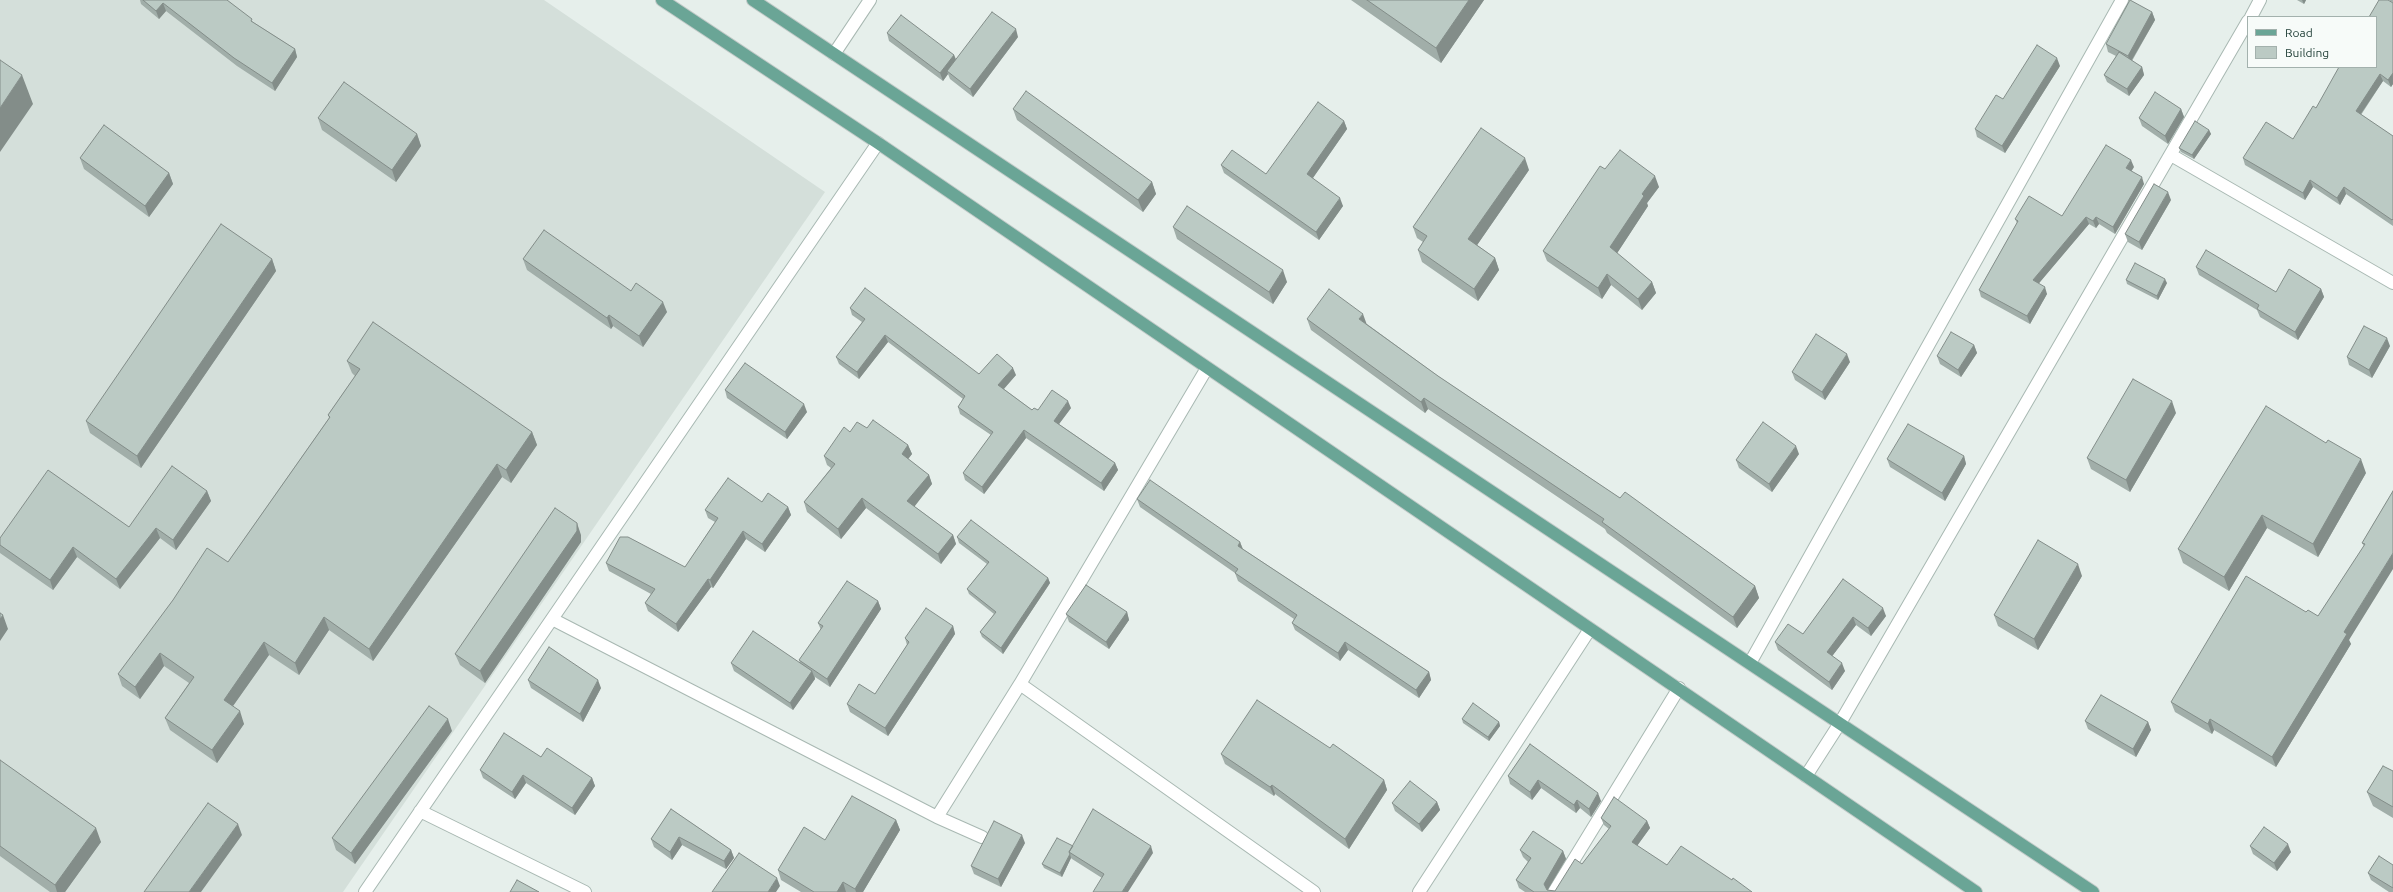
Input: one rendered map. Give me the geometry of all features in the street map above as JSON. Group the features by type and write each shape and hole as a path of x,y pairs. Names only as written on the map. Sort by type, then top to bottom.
{"main road":[{"path":"662,0 878,143 1976,892"},
{"path":"753,0 2093,892"}],"street":[{"path":"834,54 870,0"},
{"path":"1750,663 2122,0"},
{"path":"2252,16 2260,0"},
{"path":"1806,776 1840,723 2247,23"},
{"path":"365,892 878,143"},
{"path":"2171,155 2393,283"},
{"path":"937,817 1020,684 1207,368"},
{"path":"552,619 937,817 982,836"},
{"path":"1419,892 1590,629"},
{"path":"1020,684 1314,892"},
{"path":"1554,892 1679,688"},
{"path":"420,811 585,892"}],"shaded area":[{"path":"0,0 544,0 825,192 343,892 0,892"}],"building":[{"path":"143,0 227,0 252,19 251,21 295,49 272,83 234,58 163,3 156,11"},
{"path":"1367,0 1469,0 1436,48"},
{"path":"2130,0 2152,12 2128,56 2106,44"},
{"path":"2379,0 2388,0 2393,3 2393,73 2388,80 2380,74 2356,111 2393,136 2392,220 2344,187 2337,198 2310,180 2303,193 2243,158 2266,122 2293,139 2313,106 2316,108 2338,68 2377,68 2377,16 2370,16"},
{"path":"992,12 1016,29 970,89 947,71"},
{"path":"901,15 954,55 940,73 887,33"},
{"path":"2037,45 2057,58 2002,146 1975,129 1996,95 2003,99"},
{"path":"2119,52 2142,67 2127,89 2104,75"},
{"path":"0,60 22,75 0,108"},
{"path":"344,82 417,134 392,170 318,118"},
{"path":"1026,91 1152,182 1138,200 1013,109"},
{"path":"2155,92 2181,109 2165,136 2139,118"},
{"path":"1318,102 1344,121 1307,174 1340,198 1316,232 1221,165 1232,150 1266,174"},
{"path":"2195,121 2209,130 2192,155 2179,148"},
{"path":"104,125 169,173 145,206 80,158"},
{"path":"1481,128 1525,158 1468,239 1495,258 1474,289 1418,250 1427,236 1413,227"},
{"path":"2106,145 2131,160 2126,168 2142,177 2113,227 2096,217 2093,221 2086,217 2033,280 2045,287 2027,316 1979,290 2018,221 2015,219 2029,196 2062,216"},
{"path":"1620,150 1655,176 1642,194 1644,196 1610,247 1652,282 1638,299 1607,274 1598,288 1543,251 1600,166 1605,169"},
{"path":"2154,184 2168,192 2139,242 2125,234"},
{"path":"1187,206 1283,270 1269,292 1173,227"},
{"path":"221,224 272,259 137,456 86,421"},
{"path":"544,230 631,291 636,283 663,302 639,336 609,315 607,318 523,259"},
{"path":"2206,250 2276,292 2289,269 2321,289 2295,332 2257,309 2259,305 2196,267"},
{"path":"2135,263 2165,279 2157,296 2126,280"},
{"path":"865,288 979,374 997,354 1013,368 998,385 1032,410 1034,408 1038,410 1052,390 1068,401 1054,421 1115,463 1101,483 1024,430 982,487 963,473 993,432 958,407 965,396 885,335 857,372 836,357 865,319 850,308"},
{"path":"1329,289 1363,314 1359,319 1438,376 1620,498 1625,492 1755,586 1733,617 1602,522 1604,519 1424,398 1421,402 1307,319"},
{"path":"373,322 532,432 506,470 497,464 369,649 324,617 295,663 264,642 224,700 240,711 212,750 165,718 194,677 160,653 135,687 118,674 173,600 207,548 228,562 330,417 328,415 360,369 347,361"},
{"path":"2364,326 2387,338 2369,370 2347,357"},
{"path":"1951,332 1974,345 1958,370 1937,356"},
{"path":"1816,334 1847,354 1822,392 1792,372"},
{"path":"745,363 804,404 785,432 725,390"},
{"path":"2133,379 2172,401 2126,480 2087,458"},
{"path":"2266,406 2326,443 2328,440 2361,459 2313,544 2262,515 2224,577 2178,549"},
{"path":"873,420 908,445 902,454 929,475 907,501 953,535 938,554 862,498 838,529 804,502 835,464 824,456 844,427 850,432 857,422 867,428"},
{"path":"1763,422 1796,446 1769,484 1736,460"},
{"path":"1908,424 1964,456 1942,493 1887,459"},
{"path":"172,466 207,491 173,540 156,528 116,579 73,547 50,580 0,545 0,538 48,470 129,527"},
{"path":"728,478 762,502 768,493 788,507 762,544 743,531 710,580 708,579 676,624 645,603 655,589 606,563 620,537 628,537 685,567 718,518 705,510"},
{"path":"1150,480 1240,542 1238,546 1429,672 1416,690 1345,642 1338,653 1292,623 1297,615 1235,573 1238,569 1137,499"},
{"path":"2393,491 2393,553 2344,632 2347,634 2272,757 2210,719 2208,724 2171,702 2246,576 2306,612 2308,610 2318,616 2365,544 2362,543"},
{"path":"555,508 577,523 577,531 480,671 455,654"},
{"path":"971,520 1048,578 1001,648 980,632 996,612 967,589 989,562 957,537"},
{"path":"2038,540 2078,564 2034,639 1994,615"},
{"path":"1843,579 1883,608 1868,628 1853,617 1827,652 1842,663 1829,682 1775,642 1788,624 1803,634"},
{"path":"847,581 878,601 827,679 799,660 823,626 818,623"},
{"path":"1086,585 1127,612 1106,642 1066,614"},
{"path":"926,608 953,626 885,728 847,704 859,684 875,694 909,642 905,638"},
{"path":"753,631 812,671 790,703 731,663"},
{"path":"549,647 598,680 580,714 528,680"},
{"path":"2101,695 2148,722 2133,749 2085,721"},
{"path":"1257,700 1330,748 1333,744 1384,780 1345,839 1272,785 1270,787 1221,754"},
{"path":"1473,703 1499,722 1488,737 1462,719"},
{"path":"429,706 448,719 351,853 332,838"},
{"path":"504,733 541,757 547,748 592,778 572,808 523,775 512,792 480,770"},
{"path":"1530,744 1598,793 1589,809 1577,800 1574,805 1538,780 1530,792 1508,776"},
{"path":"0,760 96,828 55,885 0,846"},
{"path":"2383,766 2393,771 2393,807 2367,792"},
{"path":"1410,781 1437,802 1419,824 1392,803"},
{"path":"852,796 896,820 855,889 843,882 837,892 814,892 778,870 804,827 825,840"},
{"path":"1614,797 1647,821 1632,842 1667,865 1681,846 1732,880 1733,878 1752,892 1534,892 1516,880 1531,858 1520,850 1533,831 1563,851 1544,884 1547,890 1555,891 1575,859 1582,864 1611,826 1601,818"},
{"path":"208,803 238,824 189,892 144,892"},
{"path":"671,809 731,850 724,861 679,837 670,852 651,839"},
{"path":"1093,809 1151,846 1122,892 1093,892 1104,874 1069,852"},
{"path":"994,821 1022,835 998,879 971,866"},
{"path":"2264,827 2288,844 2274,863 2250,846"},
{"path":"1057,838 1073,846 1060,873 1042,864"},
{"path":"739,853 777,878 768,892 712,892"},
{"path":"2379,856 2393,865 2393,888 2368,873"},
{"path":"517,880 539,892 510,892"}]}
